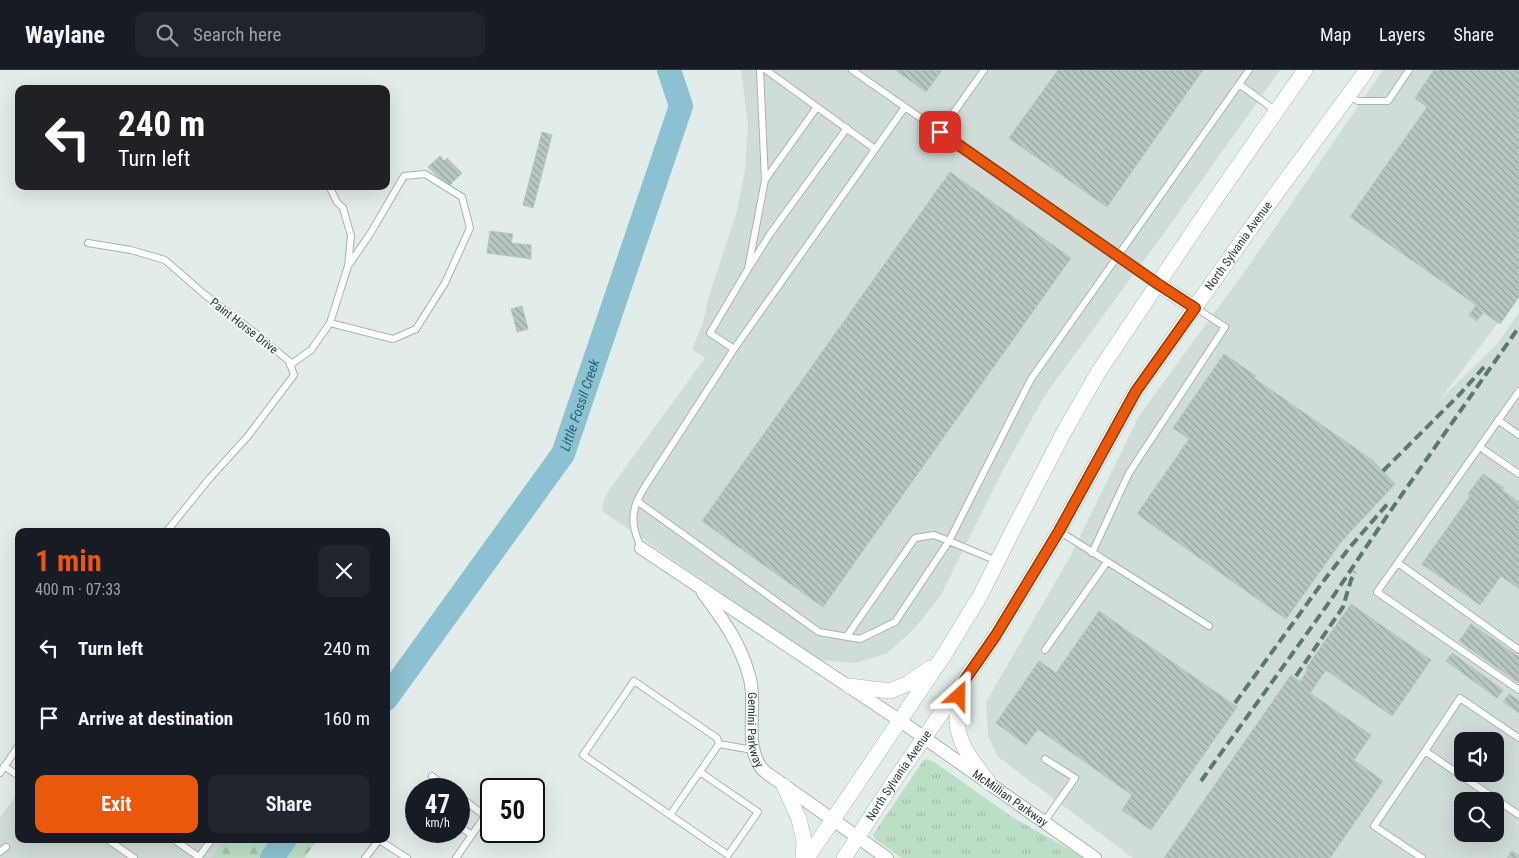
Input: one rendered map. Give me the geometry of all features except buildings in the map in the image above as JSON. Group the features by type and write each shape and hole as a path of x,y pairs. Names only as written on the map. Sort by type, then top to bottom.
{"main road":[{"path":"805,858 944,655 980,596 1064,432 1100,371 1209,208 1305,70"},
{"name":"North Sylvania Avenue","path":"844,858 996,635 1059,531 1136,391 1253,224 1367,70"},
{"path":"1158,284 1195,308"},
{"path":"848,686 890,691 907,684 926,672 944,655"},
{"path":"962,684 956,708 958,734 964,749 989,783"},
{"path":"784,786 799,819 804,841 805,858"}],"street":[{"name":"Gemini Parkway","path":"641,548 925,738"},
{"name":"Gemini Parkway","path":"699,586 733,635 744,659 751,682 753,750 760,766 784,786 857,837"},
{"name":"McMillian Parkway","path":"925,738 1095,858"},
{"path":"857,837 887,858"}],"lane":[{"path":"748,269 765,180 760,70"},
{"path":"766,70 876,149"},
{"path":"852,70 1158,284"},
{"path":"940,132 984,70"},
{"path":"637,501 819,632 860,639 895,622 949,541 1031,380 1249,70"},
{"path":"1348,96 1358,101 1388,101 1409,70"},
{"path":"1238,84 1276,111"},
{"path":"765,180 817,107"},
{"path":"641,548 633,528 634,509 644,488 734,349 905,107"},
{"path":"734,349 710,333 770,234 847,128"},
{"path":"330,323 393,338 416,329 445,283 470,228 462,197 425,174 404,176 370,234 348,266"},
{"path":"169,528 209,479 248,436 294,375 290,365 311,350 330,323 348,266 352,236 343,208 337,202 331,190"},
{"name":"Paint Horse Drive","path":"88,242 131,250 165,260 204,294 255,332 289,361 290,365"},
{"path":"1092,553 1129,473 1225,327 1195,308"},
{"path":"1518,396 1498,420 1378,592 1519,690"},
{"path":"1498,420 1519,435"},
{"path":"1480,447 1519,474"},
{"path":"1059,531 1209,626"},
{"path":"847,636 915,538 934,535 997,561"},
{"path":"1045,650 1107,562"},
{"path":"1398,563 1519,650"},
{"path":"700,772 758,812 728,855 583,755 634,681 717,738 719,744"},
{"path":"1422,858 1374,826 1460,698 1519,738"},
{"path":"719,744 753,750"},
{"path":"670,815 719,744"},
{"path":"0,772 15,751"},
{"path":"1425,751 1519,815"},
{"path":"1044,822 1075,778 1046,759"},
{"path":"4,766 15,773"},
{"path":"456,858 485,816 470,804"},
{"path":"112,843 131,857"},
{"path":"178,843 199,858 209,843"},
{"path":"365,858 377,843"},
{"path":"384,843 408,858"}],"shaded area":[{"path":"741,70 1280,70 1167,229 1047,392 1003,470 941,595 914,629 886,654 855,663 821,660 806,651 602,511 604,500 609,490 705,358 692,349 703,323 709,296 737,211 745,170 748,125"},
{"path":"1383,70 1519,70 1519,295 1439,401 1498,343 1519,312 1519,858 1133,858 998,757 988,736 986,702 1070,557 1139,416 1250,264"},
{"path":"15,797 15,843 222,843 211,858 0,858 0,818"}],"green space":[{"path":"926,759 934,762 1012,817 1085,858 902,858 875,839 873,835"},
{"path":"222,843 315,843 304,858 211,858"}],"waterway":[{"name":"Little Fossil Creek","path":"390,693 563,454 681,106 669,70"},
{"name":"Little Fossil Creek","path":"272,858 282,843"}],"railway":[{"path":"1201,781 1328,604 1519,327"},
{"path":"1383,471 1460,394 1484,367"},
{"path":"1235,703 1325,579 1390,501"},
{"path":"1296,676 1343,607 1355,572"}],"route":[{"path":"940,132 1195,308 1136,391 1059,531 996,635 962,684 959,696"}]}
